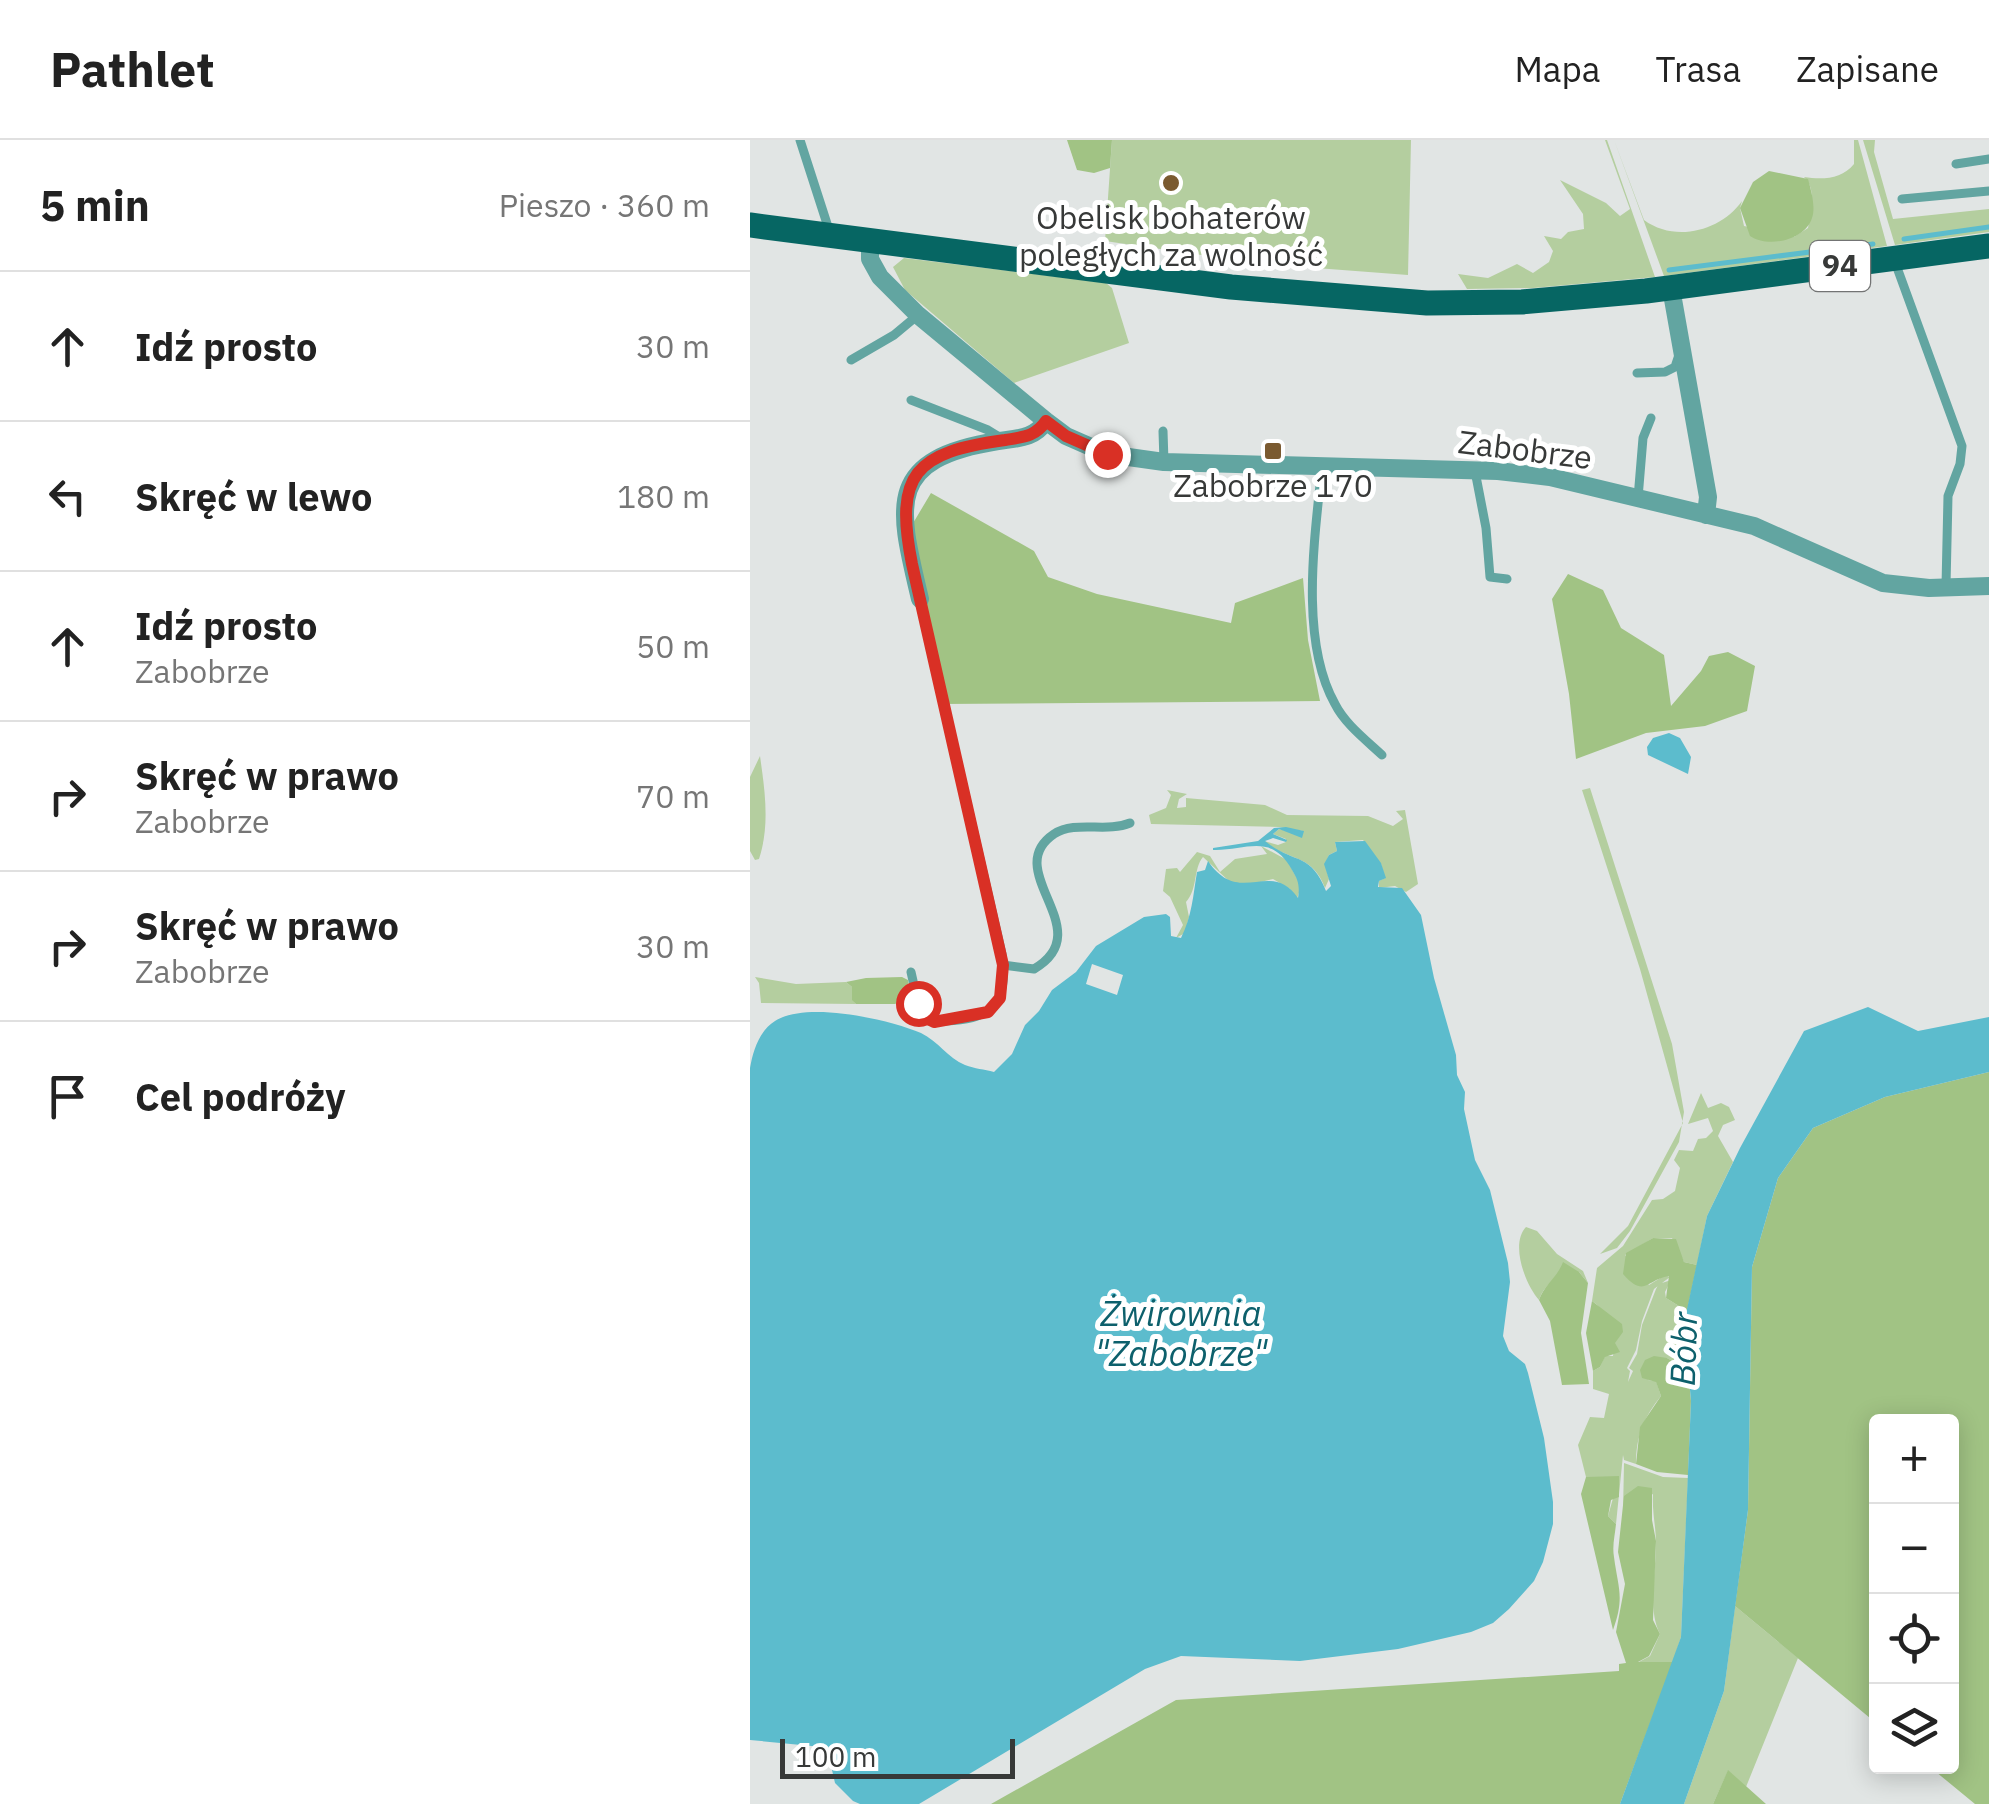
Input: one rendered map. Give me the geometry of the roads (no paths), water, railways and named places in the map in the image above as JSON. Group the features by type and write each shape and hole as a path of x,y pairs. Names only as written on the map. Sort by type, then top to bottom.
{"main road":[{"name":"94","path":"750,225 1230,287 1392,302 1522,302 1670,288 1989,246"}],"street":[{"name":"Zabobrze","path":"870,239 870,259 880,277 918,316 1066,436 1107,454 1164,462 1474,471 1550,478 1774,534 1883,583 1946,588 1989,586"},
{"path":"1670,288 1708,497 1706,515"},
{"path":"920,599 907,542 904,507 918,471 942,455 1038,432 1046,421"}],"lane":[{"path":"800,140 830,234"},
{"path":"1956,164 1989,159"},
{"path":"1902,198 1989,191"},
{"path":"1894,259 1962,446 1948,496 1946,588"},
{"path":"850,360 894,336 918,316"},
{"path":"1637,374 1675,368 1680,352"},
{"path":"911,400 1004,440"},
{"path":"1638,498 1644,438 1651,418"},
{"path":"1163,431 1164,462"},
{"path":"1322,466 1312,579 1320,656 1337,708 1382,755"},
{"path":"1474,471 1486,528 1490,577 1507,579"},
{"path":"911,972 918,1003 926,1018 934,1022 994,1008 1002,992 1003,965 920,599"},
{"path":"1003,965 1034,969 1054,947 1058,923 1036,869 1047,840 1064,830 1130,823"}],"water":[{"path":"1669,733 1680,738 1691,757 1688,774 1648,755 1647,747 1653,738"},
{"name":"Żwirownia \"Zabobrze\"","path":"1274,828 1304,831 1302,838 1279,829 1273,834 1286,842 1273,838 1265,841 1307,864 1326,891 1331,886 1324,864 1337,851 1335,842 1365,841 1381,863 1386,878 1379,881 1378,887 1402,888 1421,915 1456,1055 1457,1075 1465,1092 1464,1109 1475,1160 1490,1190 1508,1263 1510,1282 1503,1336 1509,1351 1525,1364 1544,1438 1553,1524 1543,1562 1534,1581 1509,1609 1493,1623 1471,1632 1398,1649 1300,1661 1181,1656 1145,1669 919,1804 860,1804 835,1783 829,1757 822,1747 750,1740 750,1068 758,1042 769,1025 789,1015 847,1014 921,1033 959,1062 994,1072 1012,1054 1025,1025 1052,990 1076,972 1096,946 1144,917 1166,914 1170,917 1171,936 1181,938 1190,914 1197,872 1205,870 1208,861 1232,881 1277,882 1298,898 1296,877 1275,851 1257,846 1213,850 1258,841","holes":["1092,964 1123,975 1117,995 1086,984"]},
{"path":"1868,1007 1918,1031 1989,1017 1989,1072 1885,1097 1813,1128 1778,1178 1752,1267 1748,1510 1724,1691 1684,1804 1620,1804 1681,1637 1691,1401 1684,1323 1707,1216 1804,1031"}],"waterway":[{"path":"1904,239 1989,227"},
{"path":"1669,270 1873,244"}],"place":[{"name":"Obelisk bohaterów poległych za wolność","path":"1171,183"},
{"name":"Zabobrze 170","path":"1273,451"}],"water label":[{"name":"Bóbr","path":"1684,1349"}]}
